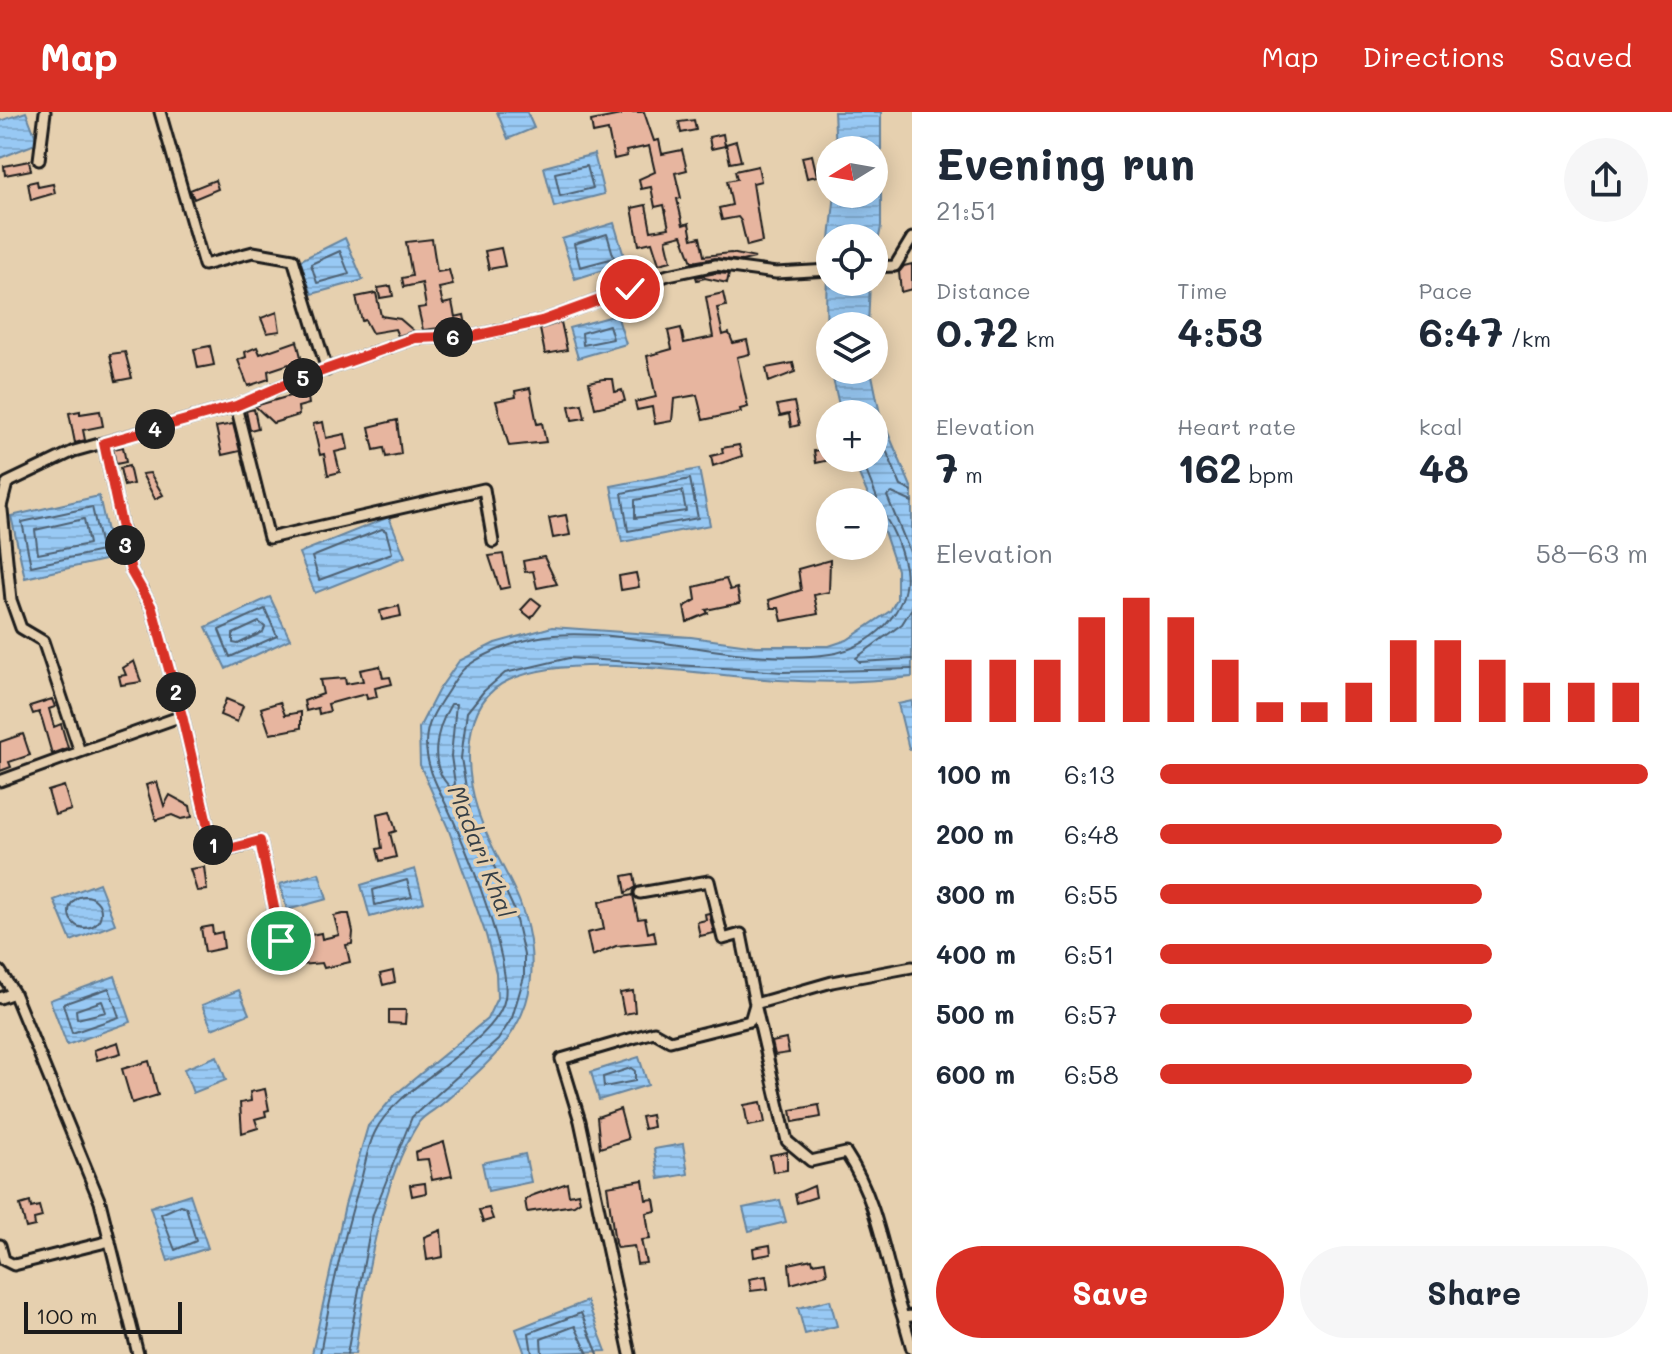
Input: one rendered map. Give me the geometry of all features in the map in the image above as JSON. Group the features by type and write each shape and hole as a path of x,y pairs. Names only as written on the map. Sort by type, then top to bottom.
{"street":[{"path":"39,160 45,112"},
{"path":"160,112 204,265 253,252 293,259 327,370"},
{"path":"888,266 895,266 912,238"},
{"path":"80,752 43,641 21,628 11,600 1,510 7,483 74,451 236,406 415,338 474,336 542,321 668,275 716,265 776,273 816,271"},
{"path":"236,406 269,538 484,489 493,542"},
{"path":"104,443 131,571 152,608 182,716 214,853 260,841 281,941"},
{"path":"0,781 182,716"},
{"path":"640,893 709,881 723,939 741,934 787,1141 811,1161 846,1153 856,1167 879,1221 889,1274 908,1316 912,1349"},
{"path":"755,1004 832,982 912,967"},
{"path":"0,971 14,993 100,1202 138,1354"},
{"path":"0,998 14,993"},
{"path":"630,1354 580,1121 561,1059 654,1032 670,1041 750,1021 755,1004"},
{"path":"0,1245 4,1260 14,1265 110,1241"}],"water":[{"path":"26,112 38,143 0,158 0,121"},
{"path":"497,112 527,112 534,128 508,139"},
{"path":"834,112 881,112 881,136 835,136"},
{"path":"594,154 604,194 554,207 544,167"},
{"path":"833,208 881,208 881,224 832,224"},
{"path":"614,223 626,263 575,279 562,239"},
{"path":"345,238 363,280 312,294 299,261"},
{"path":"826,296 869,296 869,312 827,312"},
{"path":"617,315 626,344 578,358 569,328"},
{"path":"834,384 874,384 877,400 838,400"},
{"name":"Madari Khal","path":"888,433 912,489 912,677 812,682 642,667 570,667 538,671 509,680 493,690 481,704 470,740 471,779 483,826 520,903 527,928 532,966 526,1003 502,1047 467,1082 421,1119 406,1146 384,1203 376,1235 355,1354 312,1354 345,1205 368,1126 396,1094 487,1019 497,998 496,973 486,935 448,828 420,765 419,728 438,691 459,661 495,643 552,627 691,637 756,646 829,646 847,640 890,611 897,599 897,570 888,543 888,488 865,488 858,472 888,472"},
{"path":"699,469 710,525 622,542 611,486"},
{"path":"99,496 113,558 25,578 11,516"},
{"path":"389,517 405,557 315,593 299,553"},
{"path":"270,597 290,639 226,669 206,627"},
{"path":"912,701 912,748 909,749 898,704"},
{"path":"415,869 424,902 370,917 361,885"},
{"path":"319,873 327,899 287,910 280,884"},
{"path":"99,883 115,924 71,941 54,900"},
{"path":"115,976 131,1022 67,1045 50,1000"},
{"path":"239,990 249,1014 212,1029 202,1005"},
{"path":"217,1056 226,1080 193,1093 184,1069"},
{"path":"639,1057 648,1085 599,1100 591,1072"},
{"path":"683,1144 688,1174 659,1179 654,1149"},
{"path":"525,1154 531,1182 488,1191 482,1163"},
{"path":"190,1194 208,1248 168,1261 150,1207"},
{"path":"780,1200 786,1222 749,1231 743,1208"},
{"path":"830,1300 837,1326 805,1334 798,1308"},
{"path":"587,1301 606,1351 525,1354 516,1329"}],"building":[{"path":"621,112 644,112 654,141 659,140 662,154 682,150 687,170 675,173 681,198 677,199 683,225 689,223 692,239 700,237 704,256 731,253 755,258 742,261 715,258 692,262 682,235 666,239 671,261 659,264 652,242 639,245 632,208 646,205 651,231 669,228 664,205 655,207 651,187 641,189 639,179 655,172 649,146 626,151 627,156 614,159 608,130 593,133 591,121 621,115"},
{"path":"694,120 696,130 681,133 679,122"},
{"path":"723,134 725,146 711,149 709,137"},
{"path":"736,141 741,161 730,163 726,144"},
{"path":"812,155 816,176 807,178 802,157"},
{"path":"29,161 31,170 5,175 4,166"},
{"path":"758,166 761,181 753,183 762,242 747,246 741,221 738,217 722,220 719,208 732,205 727,181 737,179 735,171"},
{"path":"215,180 218,189 194,199 190,190"},
{"path":"37,181 38,187 53,184 55,193 31,200 28,183"},
{"path":"432,239 437,272 449,270 453,285 439,288 443,304 452,302 455,317 464,315 466,325 423,330 418,308 426,307 422,283 404,287 402,278 412,276 406,242"},
{"path":"501,248 505,266 489,269 485,251"},
{"path":"912,264 912,289 901,292 899,272 904,266"},
{"path":"729,274 727,283 705,278 697,280 696,277"},
{"path":"391,286 393,296 380,298 378,288"},
{"path":"649,290 652,304 642,306 639,293"},
{"path":"376,293 381,316 400,319 414,331 398,336 395,329 372,333 365,320 362,321 356,297"},
{"path":"723,293 726,306 717,308 723,335 729,333 733,343 747,340 750,354 737,357 748,407 740,409 741,412 703,420 697,395 674,399 672,421 655,424 652,407 637,410 635,402 656,397 647,356 672,349 668,331 681,328 684,343 713,337 706,297"},
{"path":"277,312 280,331 267,333 261,318"},
{"path":"561,322 567,350 545,354 540,329"},
{"path":"297,341 304,369 292,373 289,364 268,371 269,379 248,386 238,360 246,357 245,352 257,347 260,354"},
{"path":"210,346 214,365 198,368 194,349"},
{"path":"125,352 132,378 116,381 110,354"},
{"path":"793,363 795,372 769,382 766,368"},
{"path":"613,379 615,392 622,390 625,401 595,408 589,382"},
{"path":"530,388 537,424 542,423 546,442 509,446 496,401 516,397 515,391"},
{"path":"307,391 309,404 298,407 299,415 273,423 255,406"},
{"path":"794,402 799,425 791,427 789,414 780,416 777,405"},
{"path":"582,404 585,418 572,420 569,406"},
{"path":"254,409 258,428 250,430 246,411"},
{"path":"80,411 80,414 100,411 103,426 83,430 85,440 75,443 69,413"},
{"path":"397,420 401,454 386,457 384,448 374,450 369,427"},
{"path":"323,422 326,438 345,434 348,449 335,452 340,472 328,475 313,424"},
{"path":"233,424 240,451 222,455 216,427"},
{"path":"739,445 742,456 713,466 711,456 723,453 722,448"},
{"path":"123,447 126,462 116,464 113,449"},
{"path":"129,466 133,484 124,486 120,468"},
{"path":"150,473 163,495 155,499 142,474"},
{"path":"566,515 570,535 553,538 549,518"},
{"path":"503,554 510,587 500,589 489,556"},
{"path":"544,557 557,584 537,588 533,571 525,572 523,561"},
{"path":"830,560 829,592 814,595 818,614 782,621 779,608 771,608 769,600 801,590 798,569"},
{"path":"636,573 639,587 621,590 619,576"},
{"path":"726,579 730,590 737,588 740,603 706,610 708,613 687,622 684,607 696,600 694,587"},
{"path":"532,598 541,605 531,618 521,610"},
{"path":"399,606 401,616 382,620 380,611"},
{"path":"134,661 141,682 121,685 119,676 126,675 123,668"},
{"path":"380,666 383,678 390,677 392,684 375,688 377,697 367,699 366,694 328,704 330,711 319,714 318,708 306,711 304,701 323,694 320,680 345,678 346,684 363,681 360,670"},
{"path":"52,699 55,707 49,709 54,727 61,724 68,748 52,754 39,712 33,714 30,706"},
{"path":"226,699 243,706 237,722 220,715"},
{"path":"280,702 285,715 301,712 301,728 270,734 261,708"},
{"path":"23,734 30,755 9,762 11,767 0,771 0,742"},
{"path":"157,782 164,806 170,795 190,806 192,817 181,819 172,815 156,820 146,785"},
{"path":"64,786 71,810 55,815 48,791"},
{"path":"390,811 396,831 390,833 396,857 380,861 377,849 382,848 377,814"},
{"path":"204,867 207,890 197,891 190,869"},
{"path":"634,874 636,887 626,893 623,876"},
{"path":"633,895 638,919 645,918 648,933 654,931 656,942 616,946 592,956 587,933 604,929 599,902"},
{"path":"709,913 714,933 700,936 697,922 706,920 705,914"},
{"path":"349,914 353,932 352,944 346,945 350,962 324,968 322,963 288,966 284,948 293,946 290,932 305,929 306,936 321,933 322,939 339,935 334,916"},
{"path":"212,926 213,934 222,932 224,948 205,952 201,928"},
{"path":"393,971 395,982 383,985 380,974"},
{"path":"633,991 635,1012 624,1014 620,993"},
{"path":"389,1010 406,1010 405,1024 389,1023"},
{"path":"786,1039 789,1053 775,1055 772,1042"},
{"path":"118,1042 121,1053 97,1060 94,1050"},
{"path":"149,1061 158,1095 132,1103 122,1069"},
{"path":"265,1089 269,1110 265,1111 266,1116 255,1119 258,1128 242,1133 240,1103 251,1101 250,1092"},
{"path":"761,1102 765,1123 748,1126 744,1105"},
{"path":"819,1105 821,1117 793,1122 791,1110"},
{"path":"620,1109 628,1139 600,1148 597,1117"},
{"path":"651,1115 653,1127 644,1129 641,1117"},
{"path":"444,1142 452,1176 432,1180 428,1159 416,1160 415,1152"},
{"path":"787,1152 787,1170 773,1172 770,1155"},
{"path":"643,1180 646,1200 654,1199 656,1211 646,1213 650,1239 641,1240 646,1263 637,1264 634,1246 617,1248 615,1243 607,1186"},
{"path":"425,1183 426,1193 412,1196 410,1185"},
{"path":"567,1183 569,1195 578,1193 580,1201 574,1205 527,1212 525,1200"},
{"path":"814,1186 816,1197 797,1203 795,1194"},
{"path":"30,1202 31,1208 39,1206 42,1217 34,1219 35,1226 26,1228 20,1205"},
{"path":"489,1208 493,1219 483,1222 479,1210"},
{"path":"441,1230 443,1257 427,1260 424,1237"},
{"path":"770,1245 771,1254 754,1257 753,1248"},
{"path":"812,1259 813,1263 825,1261 827,1274 791,1284 789,1264"},
{"path":"766,1276 768,1289 751,1291 749,1279"}],"route":[{"path":"281,941 260,841 214,853 182,716 152,608 131,571 104,443 236,406 291,382 415,338 474,336 542,321 630,289"}]}
